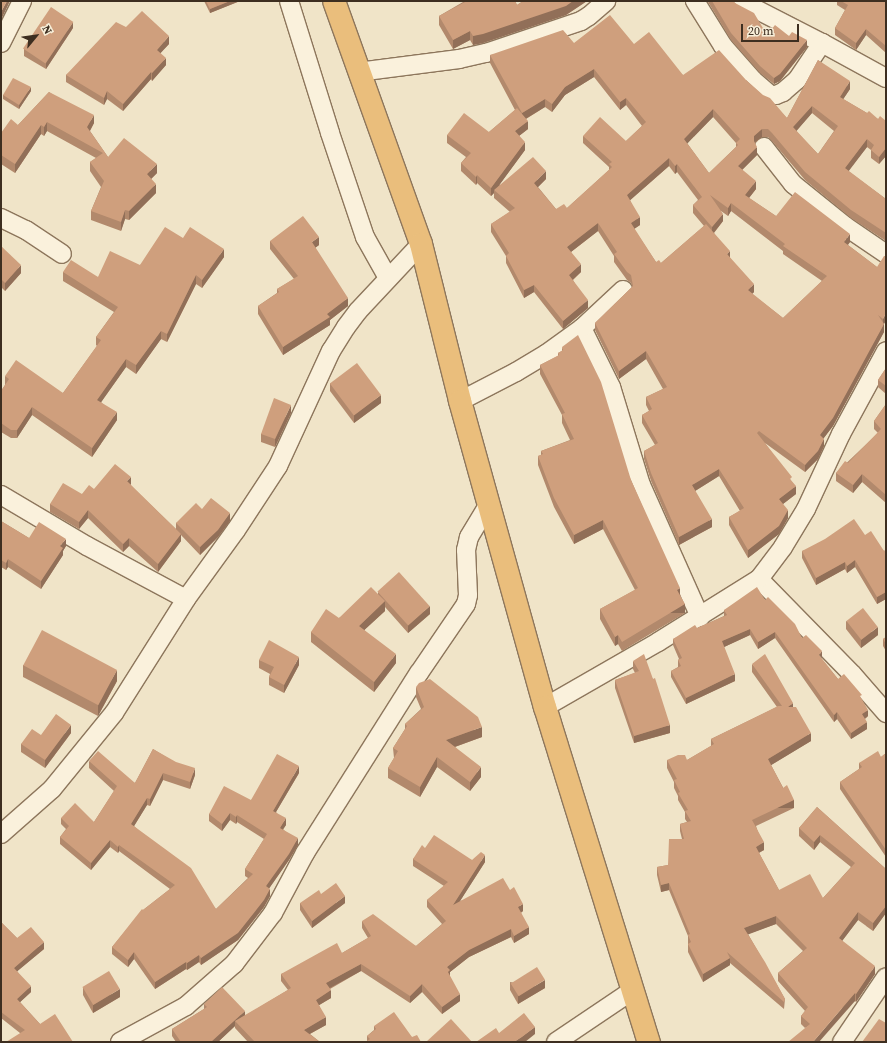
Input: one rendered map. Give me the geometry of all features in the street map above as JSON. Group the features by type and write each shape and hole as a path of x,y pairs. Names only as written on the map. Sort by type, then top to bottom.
{"highway":[{"path":"334,1 358,72 421,244 460,401 545,707 650,1042"}],"street":[{"path":"1,43 22,1"},
{"path":"289,1 330,133 365,237 388,278"},
{"path":"358,72 458,60 486,54 581,21 606,1"},
{"path":"695,1 723,46 753,80 770,96 783,92 797,80 822,43"},
{"path":"740,1 886,78"},
{"path":"764,147 794,184 845,226 886,254"},
{"path":"1,218 26,230 62,254"},
{"path":"1,834 52,789 114,713 186,599 236,530 278,466 330,351 358,311 421,244"},
{"path":"460,401 516,372 582,328 623,290"},
{"path":"582,328 611,388 634,467 643,492 700,617"},
{"path":"545,707 700,617 758,579 783,548 806,509 841,434 886,351"},
{"path":"1,495 87,546 186,599"},
{"path":"120,1042 186,1006 234,964 273,913 305,853 419,673 466,604 468,595 466,550 469,537 488,505"},
{"path":"758,579 852,674 886,713"},
{"path":"842,1042 886,977"},
{"path":"556,1042 633,990"}],"building":[{"path":"1,1 7,1 1,12"},
{"path":"206,1 230,1 210,9"},
{"path":"464,1 515,1 517,5 523,1 573,1 566,6 483,34 473,36 470,31 453,40 439,16 465,2"},
{"path":"712,1 733,1 754,13 767,35 775,25 789,36 792,32 807,40 780,74 774,78 760,66 731,33"},
{"path":"841,1 886,1 886,46 866,29 856,43 835,28 848,5"},
{"path":"51,7 73,22 45,64 23,48"},
{"path":"142,11 169,36 157,50 166,58 152,73 151,72 123,104 107,91 104,98 66,75 116,22 126,27"},
{"path":"610,15 634,44 649,32 683,75 719,50 746,80 763,95 770,98 787,118 818,60 850,81 840,97 867,113 869,111 878,119 880,116 886,121 886,148 879,157 871,150 874,145 867,139 845,168 886,199 886,233 851,210 805,172 768,129 762,129 754,136 754,141 757,147 738,166 756,181 745,195 776,216 795,192 850,234 844,242 877,267 884,256 886,256 886,313 883,319 878,315 884,324 833,418 820,435 824,439 818,451 805,465 759,431 757,433 792,477 790,479 796,486 779,499 788,510 779,526 748,550 729,517 744,508 719,469 692,485 712,519 679,537 651,473 644,451 658,443 642,415 652,409 646,397 667,387 646,351 619,371 595,323 633,286 631,275 627,272 614,254 617,252 598,223 567,247 581,264 569,275 588,300 563,321 534,285 524,290 506,256 509,253 491,224 515,208 494,190 533,157 546,171 534,183 556,209 564,204 567,208 612,167 609,164 612,162 583,136 600,117 626,141 646,122 626,98 620,102 594,69 565,87 552,104 545,99 522,113 490,55 563,30 574,43","holes":["812,106 838,126 818,154 793,127","713,109 740,139 736,143 738,145 709,173 684,139","669,158 675,166 677,164 702,197 693,205 712,227 723,214 710,195 728,208 731,203 785,244 783,246 827,276 783,318 748,290 754,284 727,254 730,251 706,224 661,263 659,260 656,262 631,223 640,217 627,195"]},
{"path":"13,78 31,87 19,105 3,95"},
{"path":"49,92 94,115 87,127 108,157 124,138 157,164 147,174 156,184 129,211 125,210 121,222 91,211 104,181 90,162 103,153 47,122 44,127 41,125 15,164 1,155 1,133 11,119 18,125"},
{"path":"517,108 528,121 515,131 525,142 491,188 461,163 471,153 447,135 464,113 489,132"},
{"path":"303,216 319,237 312,242 348,298 327,314 330,317 283,347 258,306 279,292 277,289 298,276 270,241"},
{"path":"165,227 183,238 190,227 224,249 202,280 196,275 167,334 161,331 136,365 126,359 97,400 117,412 92,448 32,407 17,430 11,430 1,423 1,391 9,379 5,376 16,360 63,393 101,340 96,337 118,307 63,272 71,260 98,277 110,251 140,265"},
{"path":"1,246 21,265 5,283 1,279"},
{"path":"578,335 601,382 631,480 680,588 677,590 685,604 622,642 618,635 615,637 600,609 638,588 603,520 574,535 554,498 538,456 543,454 541,451 574,439 562,414 565,413 540,365 559,355 558,353 563,350 562,347"},
{"path":"357,363 381,395 354,415 330,383"},
{"path":"886,368 886,386 878,380"},
{"path":"274,398 291,405 275,439 261,434"},
{"path":"886,404 886,495 862,474 853,485 836,473 845,461 848,463 881,429 874,421"},
{"path":"115,464 131,477 127,481 181,534 158,564 129,538 123,544 88,510 79,522 50,504 63,483 82,494 89,485 94,489"},
{"path":"211,498 230,513 218,530 200,547 176,523 196,503 202,509"},
{"path":"854,519 865,535 871,531 884,551 886,550 886,592 877,597 855,560 847,566 845,562 816,578 802,551 825,539"},
{"path":"1,521 29,538 39,522 66,539 60,546 63,548 41,581 8,559 6,563 1,560"},
{"path":"399,572 430,606 408,626 377,591"},
{"path":"371,587 385,601 359,626 396,654 374,682 311,632 326,609 339,618"},
{"path":"757,587 765,600 768,597 795,624 802,638 806,635 822,651 819,655 838,679 844,674 862,695 860,696 868,710 862,714 867,722 851,733 837,712 834,715 775,632 758,642 750,629 722,641 735,674 686,698 671,671 681,666 678,660 682,658 673,639 695,625 697,628 727,615 724,610"},
{"path":"863,608 878,627 861,640 846,621"},
{"path":"42,630 117,670 98,705 23,665"},
{"path":"886,637 886,644 883,639"},
{"path":"269,640 299,657 284,685 269,677 274,667 259,660"},
{"path":"644,654 653,679 655,678 670,725 634,736 615,680 639,671 633,661"},
{"path":"765,654 793,703 788,707 796,707 811,733 768,759 783,788 787,785 794,800 752,820 764,842 756,847 779,890 810,874 823,898 855,863 820,835 814,842 799,828 817,807 886,869 886,906 873,923 858,912 839,938 875,966 856,994 855,993 813,1042 788,1042 810,1024 801,1016 808,1007 778,973 807,948 776,916 744,928 785,999 784,1002 727,952 730,958 703,974 688,944 691,942 688,935 690,934 669,883 661,885 657,867 668,865 669,839 684,839 680,824 691,821 685,811 688,810 678,793 680,792 674,780 677,779 667,760 678,755 685,755 687,760 714,744 711,739 778,706 782,706 752,664"},
{"path":"430,679 478,717 482,727 446,740 481,767 470,782 437,757 420,787 388,768 398,751 393,748 407,726 405,724 424,707 416,687 419,683"},
{"path":"56,714 71,725 45,760 21,744 32,729 41,735"},
{"path":"153,749 176,762 195,768 190,782 163,773 150,799 147,798 131,824 191,868 216,909 253,874 245,869 267,834 237,815 236,817 230,813 222,824 209,814 224,786 251,800 277,754 299,766 273,811 286,818 280,828 298,838 289,854 266,886 270,889 264,900 238,933 201,958 199,955 155,982 134,952 128,960 112,947 142,909 143,910 175,885 119,845 118,847 110,840 91,863 60,837 69,826 61,818 75,803 94,822 117,786 89,761 98,751 135,783"},
{"path":"878,751 881,757 886,753 886,850 840,782 862,767 859,763"},
{"path":"434,835 472,860 481,852 485,855 453,905 503,878 510,890 514,887 523,904 518,907 529,927 514,936 511,929 469,950 447,967 450,970 448,972 460,994 442,1007 422,984 410,996 361,964 326,983 331,990 316,1000 326,1017 304,1030 320,1042 255,1042 235,1021 291,988 281,974 337,943 342,953 371,936 362,921 373,914 416,946 446,921 427,900 448,882 413,859 422,845 425,848"},
{"path":"336,883 345,896 312,921 300,903 319,890 321,894"},
{"path":"1,922 17,938 31,927 44,942 14,968 31,986 17,999 40,1024 55,1014 73,1042 6,1042 25,1030 1,1012"},
{"path":"537,967 545,980 519,996 511,983"},
{"path":"109,971 120,989 93,1005 82,987"},
{"path":"222,987 245,1011 211,1042 181,1042 172,1029 207,1007 204,1004"},
{"path":"394,1012 412,1037 417,1035 421,1042 365,1042 370,1039 367,1036 376,1029 374,1026"},
{"path":"524,1013 535,1027 514,1042 476,1042 496,1028 499,1033"},
{"path":"451,1019 472,1042 426,1042"},
{"path":"879,1019 886,1023 886,1042 862,1042"}]}
